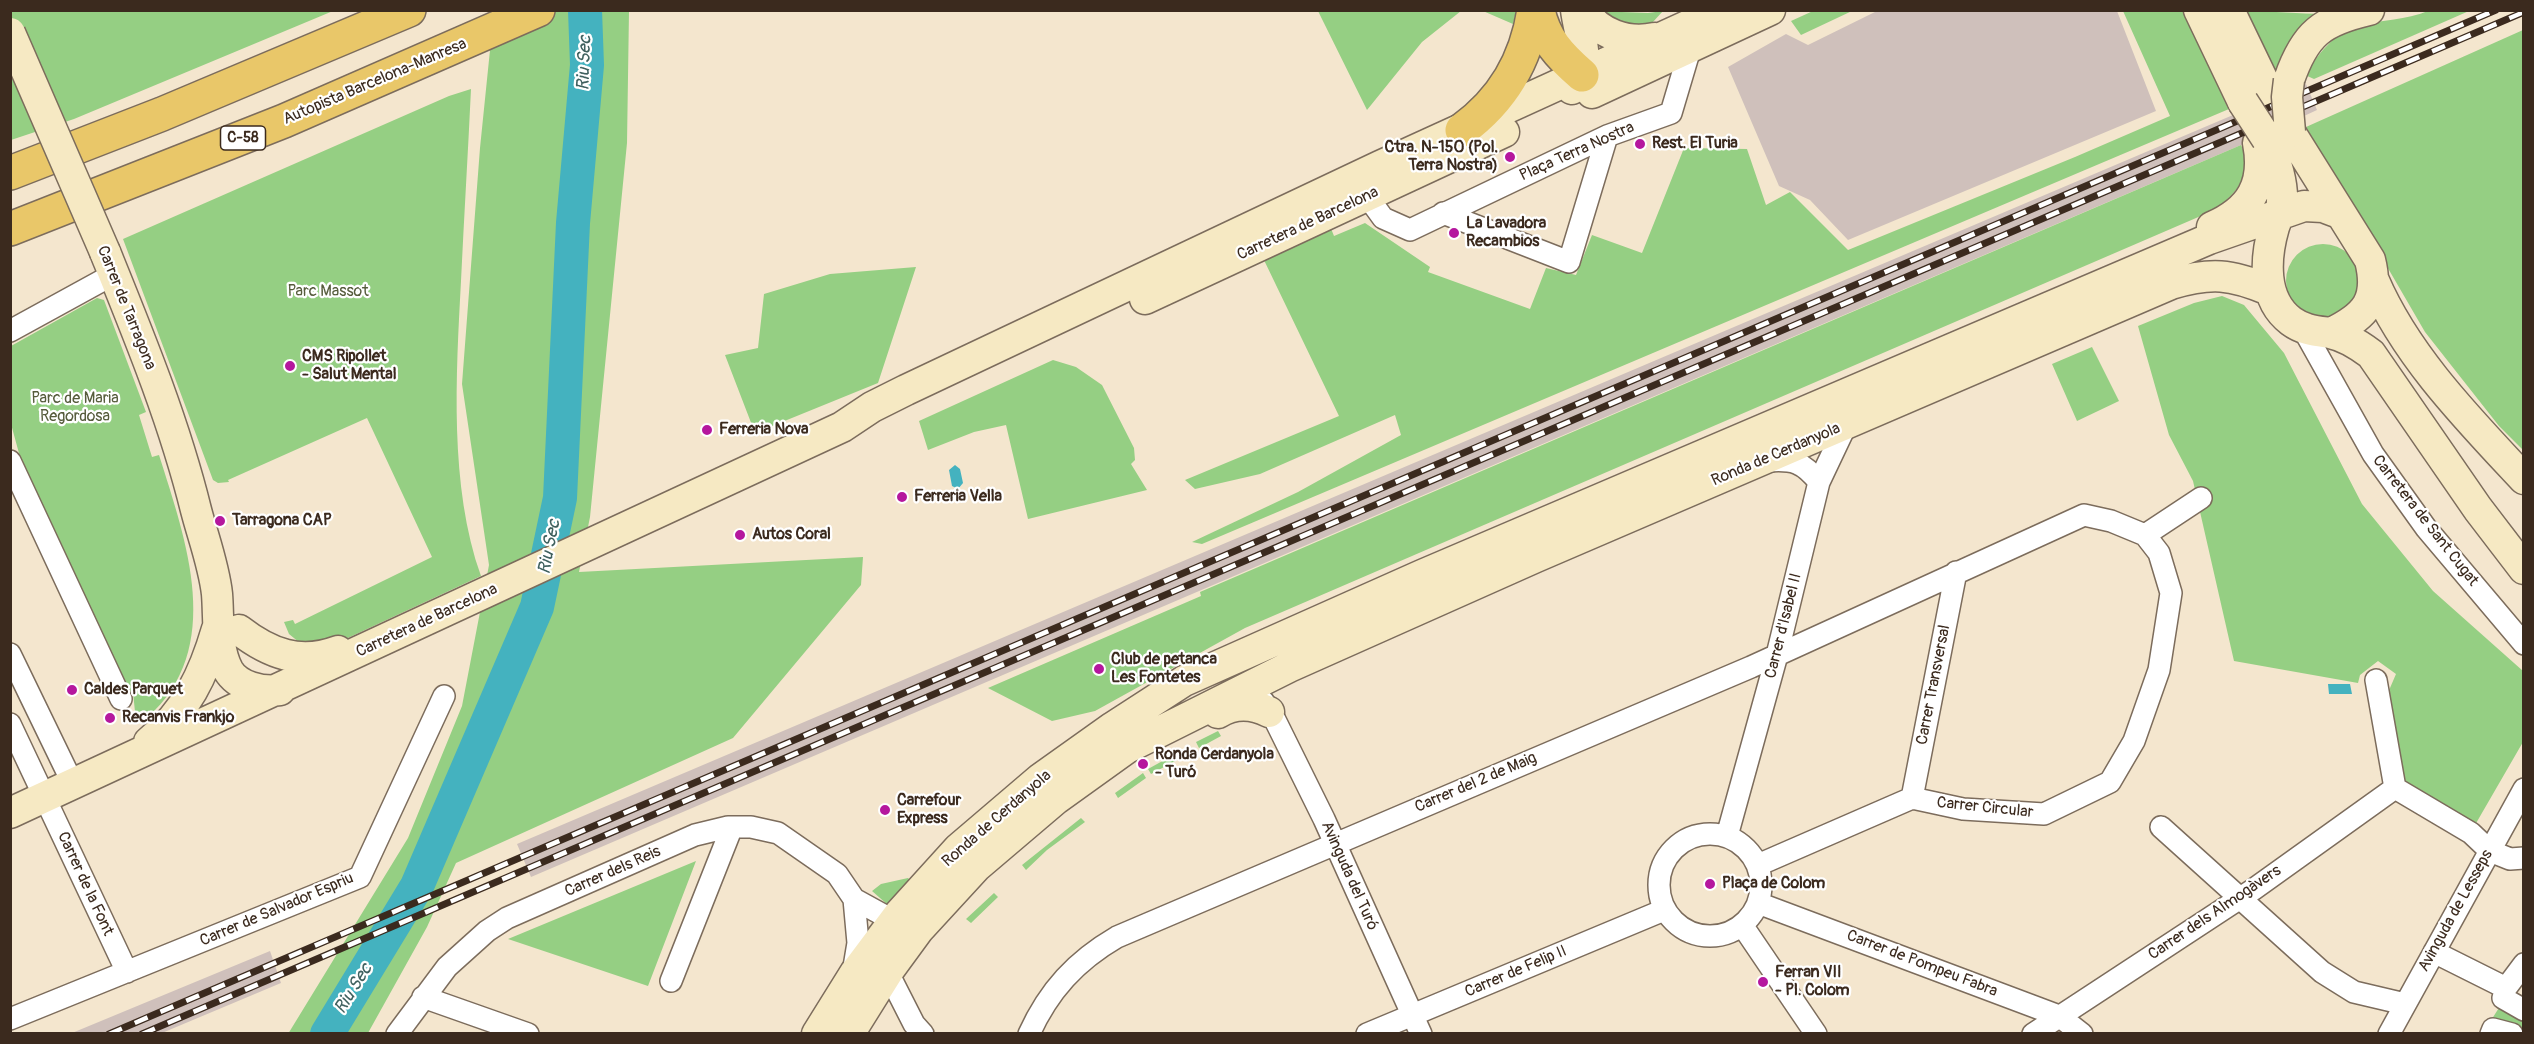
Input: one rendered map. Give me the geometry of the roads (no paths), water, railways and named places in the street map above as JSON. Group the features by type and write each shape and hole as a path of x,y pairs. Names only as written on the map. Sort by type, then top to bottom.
{"highway":[{"path":"10,173 226,88 409,10"},
{"name":"Autopista Barcelona-Manresa","path":"10,229 273,125 538,10"},
{"path":"1536,10 1549,42 1564,60 1582,75"},
{"path":"1462,130 1492,105 1512,78 1527,43 1536,10"}],"main road":[{"path":"1506,131 1531,111 1573,89 1582,75 1583,47 1576,10"},
{"path":"1583,10 1599,28 1625,39 1679,41"},
{"name":"Carretera de Barcelona","path":"842,427 878,420 1086,326 1506,131 1679,41 1723,21 1770,10"},
{"path":"2199,10 2267,92"},
{"path":"2229,10 2267,92 2272,138 2281,184 2281,215 2275,225 2272,240 2269,290 2284,315 2302,327 2350,340 2371,354 2478,509 2523,569"},
{"path":"2267,92 2320,28 2344,16 2369,10"},
{"path":"1582,75 1592,77 1605,75 1665,45 1695,35 1723,21"},
{"name":"Carrer de Tarragona","path":"10,33 109,263 164,404 194,500 228,628"},
{"name":"Carretera de Barcelona","path":"10,813 130,758 243,697 280,690 842,427 872,407 1142,278 1582,75 1679,41"},
{"path":"2272,138 2340,213 2370,260 2374,281 2383,301 2424,362 2471,422 2523,479"},
{"name":"Ronda de Cerdanyola","path":"2032,314 2060,292 2216,225 2241,209 2257,187 2262,163 2272,138"},
{"path":"2281,215 2304,206 2323,207 2340,213"},
{"name":"Ronda de Cerdanyola","path":"1116,741 1185,681 1422,575 2032,314 2210,239 2281,215"},
{"name":"Ronda de Cerdanyola","path":"1265,696 1280,685 1289,667 1536,557 2171,284 2203,275 2218,275 2246,280 2269,290"},
{"path":"996,347 1014,346 1061,327 1074,324 1086,326 1098,309 1123,296 1142,278"},
{"path":"2331,333 2349,324 2366,308 2372,298 2374,281"},
{"name":"Ronda de Cerdanyola","path":"1265,696 1258,672 1270,655 1395,599 1422,575"},
{"path":"228,628 269,651 286,657 307,658 334,652 373,638 392,636"},
{"path":"228,628 246,652 243,697"},
{"path":"130,758 170,723 192,694 208,658 228,628"},
{"name":"Ronda de Cerdanyola","path":"817,1034 906,926 958,849 1040,779 1116,741 1177,695 1232,673 1265,696"},
{"name":"Ronda de Cerdanyola","path":"849,1034 867,971"}],"street":[{"name":"Plaça Terra Nostra","path":"1367,196 1383,219 1410,230 1607,136 1671,113 1679,41"},
{"path":"1443,213 1569,262 1607,136"},
{"path":"10,331 109,263"},
{"name":"Carretera de Sant Cugat","path":"2302,327 2373,454 2426,528 2523,644"},
{"name":"Carrer d'Isabel II","path":"1727,836 1777,655 1819,482 1846,424"},
{"path":"1759,462 1790,459 1809,469 1819,482"},
{"path":"10,461 17,494 121,699"},
{"path":"1956,572 2084,515 2111,521 2145,535 2201,498"},
{"name":"Carrer Circular","path":"1912,798 1963,809 2044,814 2110,782 2134,741 2159,670 2171,593 2159,553 2145,535"},
{"name":"Carrer del 2 de Maig","path":"1029,1034 1041,1007 1075,966 1117,937 1777,655 1956,572"},
{"name":"Carrer Transversal","path":"1912,798 1956,572"},
{"path":"10,654 73,784"},
{"path":"2376,680 2395,788 2471,833 2490,851 2510,859 2523,858"},
{"name":"Carrer de Salvador Espriu","path":"10,1019 360,876 444,696"},
{"name":"Avinguda del Turó","path":"1265,696 1416,1024"},
{"name":"Carrer de la Font","path":"10,724 127,972"},
{"name":"Carrer dels Almogàvers","path":"2033,1034 2239,899 2395,788"},
{"name":"Avinguda de Lesseps","path":"2389,1034 2523,789"},
{"path":"1758,865 1912,798"},
{"path":"671,981 732,827"},
{"name":"Carrer dels Reis","path":"397,1034 423,997 465,949 507,918 695,835 732,827 751,827 778,833 837,874 854,899 906,926"},
{"path":"2161,827 2239,899 2330,977 2355,992 2405,1004"},
{"path":"1710,833 1727,836 1740,843 1758,865 1761,884 1758,903 1742,925 1722,935 1700,936 1685,931 1673,922 1664,910 1658,893 1659,875 1665,858 1677,845 1692,836 1710,833"},
{"name":"Carrer dels Reis","path":"854,899 858,943 867,971"},
{"name":"Carrer de Pompeu Fabra","path":"1758,903 2059,1016 2082,1034"},
{"name":"Carrer de Felip II","path":"1367,1034 1416,1024 1664,910"},
{"path":"1742,925 1816,1034"},
{"path":"2434,952 2506,988"},
{"path":"2523,964 2506,988 2503,998 2523,1010"},
{"path":"867,971 905,1008 923,1034"},
{"path":"423,997 528,1034"},
{"path":"2491,1034 2493,1029 2512,1034"}],"water":[{"path":"955,465 960,469 963,483 958,489 952,486 949,470"},
{"path":"2328,684 2350,684 2352,694 2329,694"},
{"path":"407,929 341,1033 314,1033 370,944"}],"waterway":[{"name":"Riu Sec","path":"327,1034 417,886 537,607 560,498 573,223 587,65 585,10"}],"railway":[{"path":"109,1034 2496,10"},
{"path":"142,1034 2524,12"}],"place":[{"name":"Rest. El Turia","path":"1640,144"},
{"name":"Ctra. N-150 (Pol. Terra Nostra)","path":"1510,157"},
{"name":"La Lavadora Recambios","path":"1454,233"},
{"name":"CMS Ripollet - Salut Mental","path":"290,366"},
{"name":"Ferreria Nova","path":"707,430"},
{"name":"Ferreria Vella","path":"902,497"},
{"name":"Tarragona CAP","path":"220,521"},
{"name":"Autos Coral","path":"740,535"},
{"name":"Club de petanca Les Fontetes","path":"1099,669"},
{"name":"Caldes Parquet","path":"72,690"},
{"name":"Recanvis Frankjo","path":"110,718"},
{"name":"Ronda Cerdanyola - Turó","path":"1143,764"},
{"name":"Carrefour Express","path":"885,810"},
{"name":"Plaça de Colom","path":"1710,884"},
{"name":"Ferran VII - Pl. Colom","path":"1763,982"}],"park label":[{"name":"Parc Massot","path":"328,292"},
{"name":"Parc de Maria Regordosa","path":"75,408"}]}
